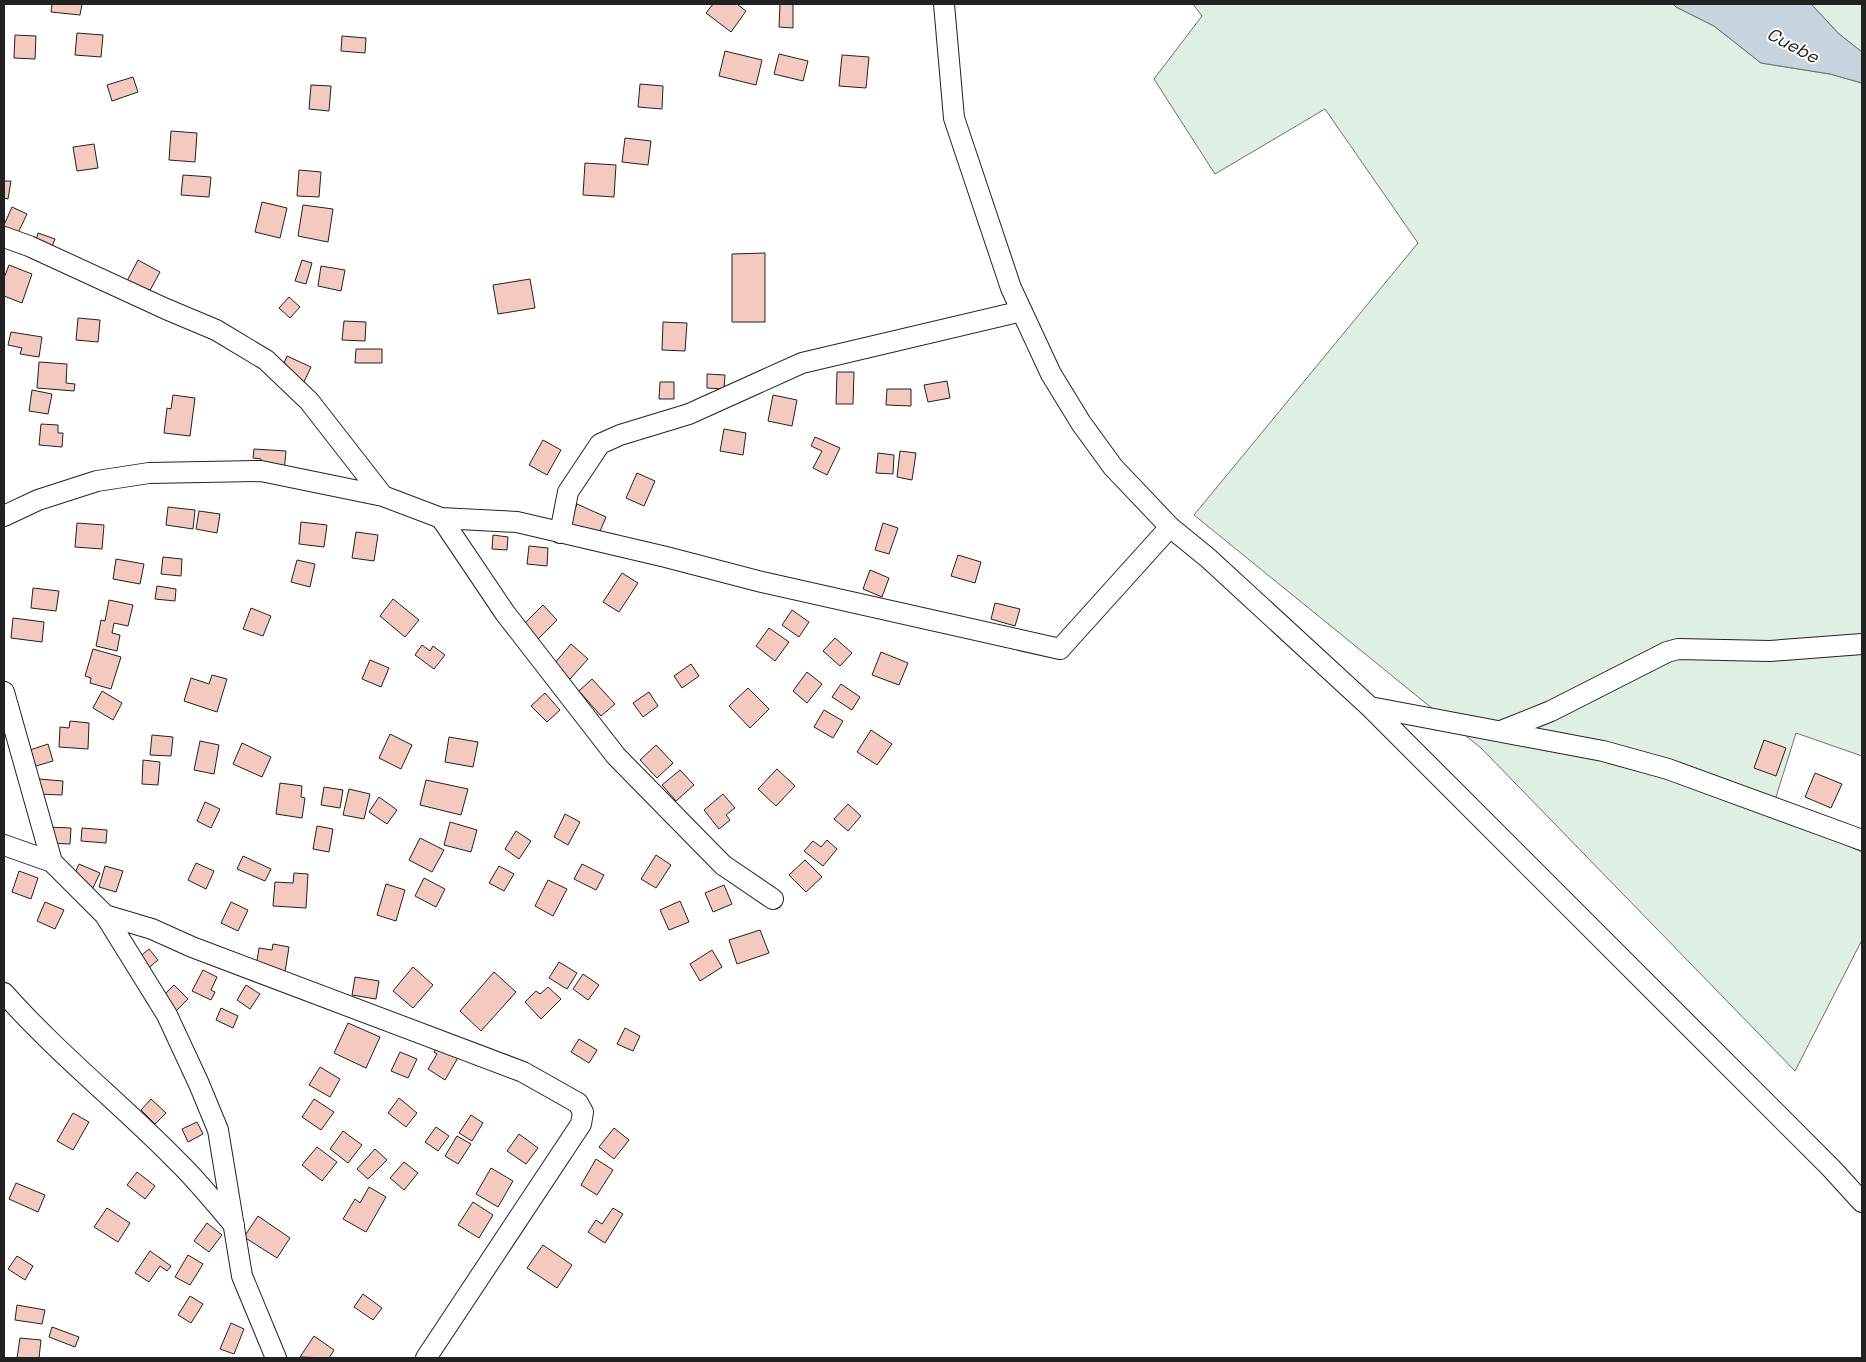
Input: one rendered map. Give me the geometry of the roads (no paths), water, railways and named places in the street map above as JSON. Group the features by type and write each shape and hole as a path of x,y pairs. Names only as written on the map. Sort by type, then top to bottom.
{"street":[{"path":"944,4 954,118 1011,288 1051,374 1081,423 1112,467 1170,527 1208,558 1370,707 1831,1168 1862,1202"},
{"path":"4,238 29,246 216,330 266,360 310,401 383,496"},
{"path":"560,533 568,492 600,444 620,435 690,414 802,363 1022,311"},
{"path":"4,516 38,500 97,481 149,473 261,471 383,496 441,518 517,522 762,582 1060,649 1170,527"},
{"path":"441,518 505,613 616,756 723,865 774,899"},
{"path":"1501,731 1551,711 1672,650 1770,651 1862,644"},
{"path":"4,692 52,862"},
{"path":"1370,707 1603,751 1668,769 1862,840"},
{"path":"4,845 52,862 105,915 167,1015 218,1130 242,1276 276,1358"},
{"path":"105,915 152,929 192,947 523,1072 578,1103 583,1112 581,1124 426,1358"},
{"path":"4,993 24,1016 78,1069 177,1160 234,1225"}],"water":[{"name":"Cuebe","path":"1673,4 1811,4 1839,34 1862,52 1862,83 1830,74 1761,63 1714,26"}]}
